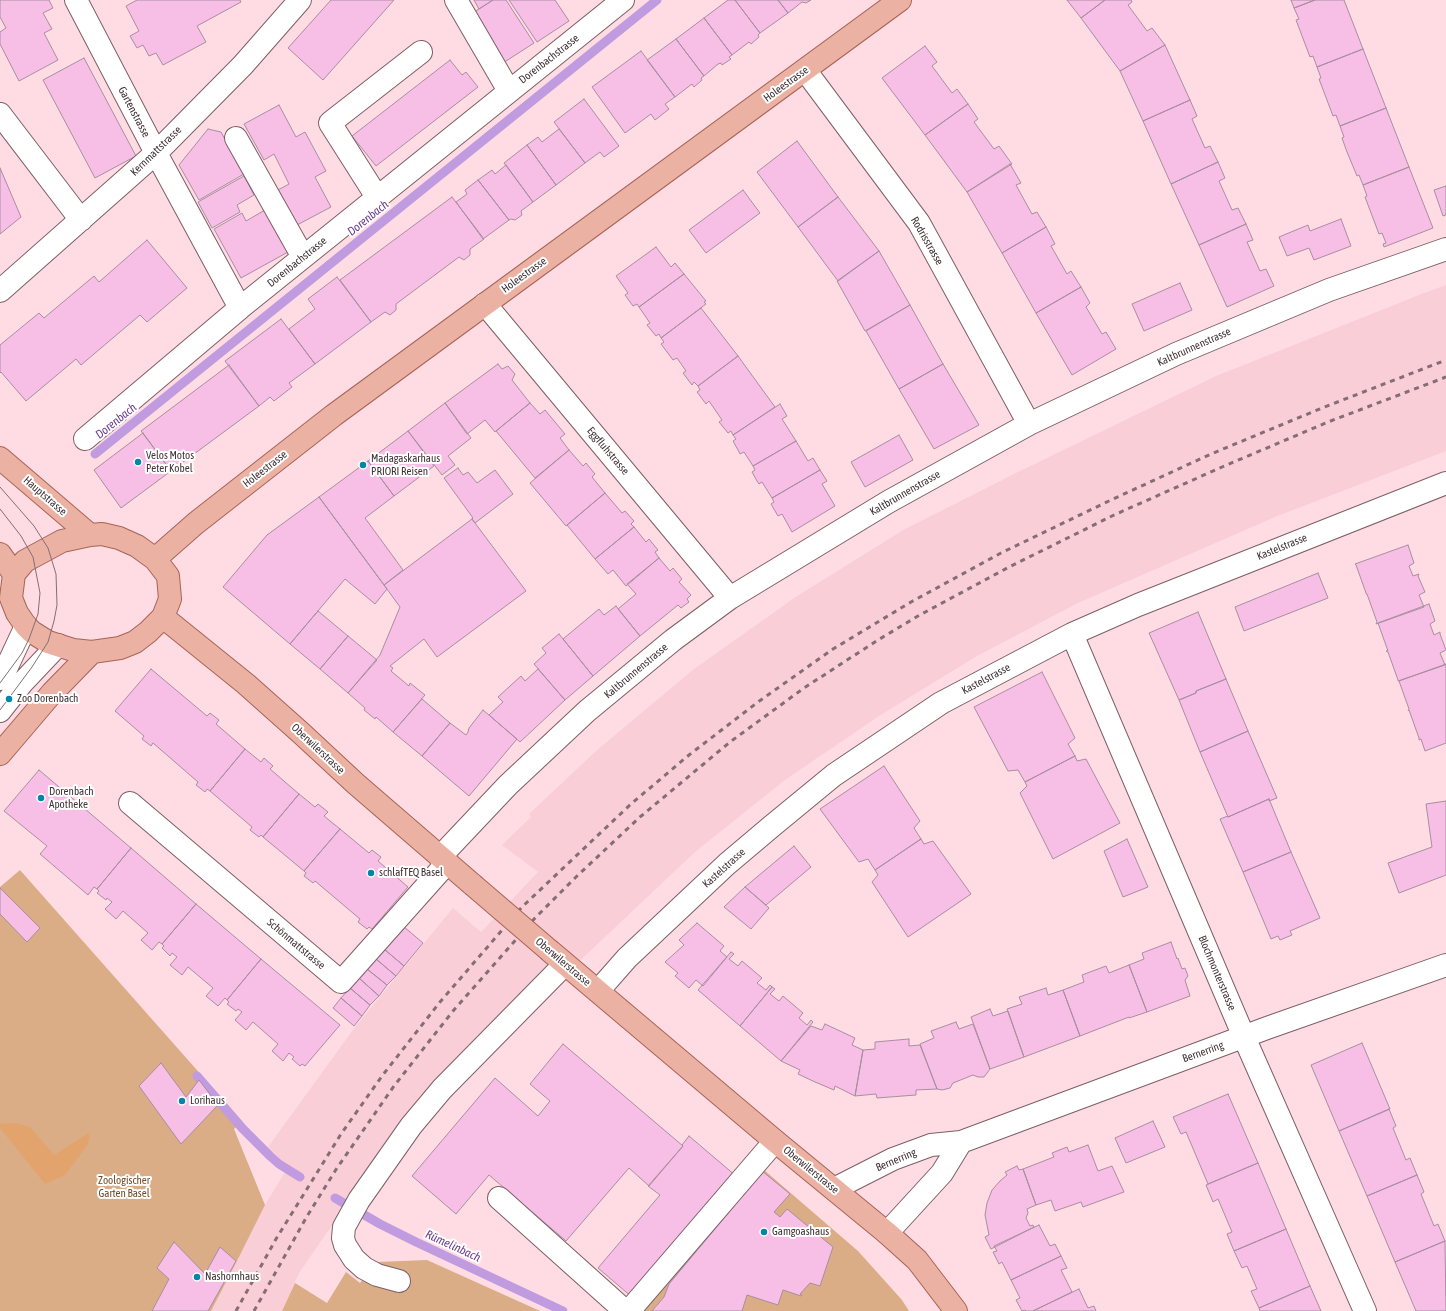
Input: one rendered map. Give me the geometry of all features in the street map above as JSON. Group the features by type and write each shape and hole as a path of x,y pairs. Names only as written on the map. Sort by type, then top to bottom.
{"main road":[{"name":"Holeestrasse","path":"155,559 196,523 334,415 900,0"},
{"name":"Hauptstrasse","path":"0,458 90,535"},
{"path":"102,534 119,538 137,546 155,559 168,576 170,600 163,617 148,632 135,642 120,648 92,652 74,650 48,642 32,632 17,614 6,606 14,574 25,561 62,541 102,534"},
{"path":"0,554 14,574"},
{"name":"Oberwilerstrasse","path":"163,617 246,684 302,733 356,784 557,957 887,1232 917,1260 956,1311"},
{"path":"0,754 52,693 92,652"}],"street":[{"name":"Gartenstrasse","path":"76,0 156,153 240,308"},
{"name":"Kernmattstrasse","path":"0,291 156,153 243,65 300,0"},
{"path":"456,0 509,91"},
{"name":"Dorenbachstrasse","path":"86,439 240,308 623,0"},
{"path":"376,198 330,123 421,52"},
{"name":"Rodrisstrasse","path":"805,70 919,223 1029,424"},
{"path":"0,114 81,220"},
{"path":"236,138 303,257"},
{"name":"Kaltbrunnenstrasse","path":"444,860 508,785 588,711 673,640 730,598 888,502 1029,424 1176,354 1329,290 1446,249"},
{"name":"Eggfluhstrasse","path":"485,304 730,598"},
{"name":"Kastelstrasse","path":"598,991 627,958 727,864 834,775 941,703 1072,634 1138,605 1207,576 1446,483"},
{"path":"0,679 26,626"},
{"name":"Blochmonterstrasse","path":"1072,634 1244,1037 1365,1311"},
{"path":"0,711 22,683 58,645"},
{"name":"Schönmattstrasse","path":"130,803 341,982 444,860"},
{"path":"399,1281 377,1275 356,1262 348,1252 345,1245 343,1238 344,1227 359,1200 402,1139 442,1089 557,957"},
{"name":"Bernerring","path":"834,1189 892,1159 932,1145 961,1142 1244,1037 1446,965"},
{"path":"629,1311 776,1141"},
{"path":"887,1232 942,1173 961,1142"},
{"path":"499,1198 625,1311"}],"shaded area":[{"path":"1446,285 1446,451 1275,517 1078,603 977,656 879,716 785,780 695,852 550,989 347,1201 337,1195 333,1201 344,1208 299,1273 282,1311 211,1311 265,1205 285,1172 298,1180 302,1173 282,1161 268,1147 355,1027 453,908 481,932 538,872 502,845 531,817 529,814 596,751 694,669 797,596 905,529 1018,472 1216,376"},
{"path":"16,1123 30,1127 54,1155 90,1132 88,1144 65,1175 45,1184 0,1128 0,1124"}],"green space":[{"name":"Zoologischer Garten Basel","path":"20,870 242,1121 234,1129 265,1205 211,1311 0,1311 0,887"},
{"name":"Gamgoashaus","path":"764,1170 858,1251 902,1300 909,1311 638,1311"},
{"path":"427,1260 540,1311 282,1311 295,1283 327,1303 346,1272 360,1283 377,1262"}],"building":[{"path":"0,0 49,0 53,8 43,13 52,29 44,33 58,60 19,81 0,44 0,32 6,28 0,17"},
{"path":"137,0 240,0 241,2 197,26 206,42 163,65 156,53 149,56 143,45 137,48 130,36 139,31 126,6"},
{"path":"331,0 394,0 323,80 288,48"},
{"path":"474,0 493,0 479,9"},
{"path":"493,0 506,0 534,43 503,63 471,14"},
{"path":"509,0 555,0 569,21 537,42"},
{"path":"728,0 735,0 760,33 758,35 759,37 751,44 749,42 732,55 704,18"},
{"path":"735,0 778,0 788,13 760,33"},
{"path":"778,0 811,0 806,3 802,2 788,13"},
{"path":"1067,0 1105,0 1081,18"},
{"path":"1105,0 1131,0 1132,2 1128,5 1147,31 1152,28 1165,45 1120,71 1081,18"},
{"path":"1291,0 1315,0 1294,8"},
{"path":"1315,0 1344,0 1363,49 1317,67 1313,56 1310,57 1296,20 1299,19 1294,8"},
{"path":"704,18 732,55 729,57 731,59 722,65 721,63 718,64 704,76 676,39"},
{"path":"676,39 704,76 701,78 702,80 694,87 692,84 675,97 647,60"},
{"path":"1165,45 1190,100 1143,121 1120,71"},
{"path":"925,46 937,62 932,66 952,93 957,89 968,104 925,135 882,78"},
{"path":"1363,49 1386,108 1340,126 1336,115 1333,116 1319,79 1321,78 1317,67"},
{"path":"641,51 675,97 665,104 669,109 655,120 651,114 625,133 592,87"},
{"path":"84,58 136,156 95,178 43,80"},
{"path":"450,60 462,75 466,72 478,87 376,166 352,136"},
{"path":"584,99 619,146 604,157 600,152 585,163 554,122"},
{"path":"1190,100 1197,116 1192,119 1205,148 1210,146 1218,162 1171,184 1143,121"},
{"path":"968,104 978,119 974,122 994,149 999,146 1012,164 967,192 925,135"},
{"path":"279,105 296,137 305,132 326,171 315,177 331,207 297,225 278,190 289,184 274,154 264,160 244,124"},
{"path":"1386,108 1409,167 1363,185 1359,175 1357,176 1347,152 1340,126"},
{"path":"208,129 221,132 244,174 199,200 179,165"},
{"path":"559,129 585,163 556,185 527,145 538,137 542,142"},
{"path":"797,141 838,197 798,227 757,172"},
{"path":"527,145 556,185 533,202 504,163"},
{"path":"1218,162 1225,178 1219,181 1232,210 1238,208 1246,224 1199,245 1171,184"},
{"path":"1010,164 1021,183 1016,185 1032,214 1037,212 1046,227 1002,253 967,192"},
{"path":"506,165 533,202 521,211 522,215 515,220 509,220 478,180 492,170 495,174"},
{"path":"1409,167 1433,228 1384,247 1383,244 1386,243 1382,233 1379,234 1365,197 1367,196 1363,185"},
{"path":"0,168 21,217 0,234"},
{"path":"244,176 254,195 237,205 240,212 212,228 198,202"},
{"path":"478,180 509,220 483,239 456,202 467,194 465,190"},
{"path":"1446,186 1446,215 1443,216 1434,190"},
{"path":"743,190 760,213 706,253 689,230"},
{"path":"452,197 484,239 470,249 470,255 464,260 459,257 396,304 396,310 390,315 385,312 371,322 340,280"},
{"path":"838,197 879,251 838,281 798,227"},
{"path":"265,210 288,252 241,278 214,229 242,213 246,221"},
{"path":"1341,219 1351,246 1314,260 1309,248 1287,256 1279,237 1308,225 1310,231"},
{"path":"1246,224 1253,240 1247,242 1260,271 1266,269 1274,286 1227,307 1199,245"},
{"path":"1046,227 1055,244 1051,246 1067,274 1071,271 1081,287 1036,313 1002,253"},
{"path":"147,240 187,288 147,322 140,315 81,365 76,359 26,401 1,372 0,373 0,345 39,313 44,318 94,276 99,282"},
{"path":"656,247 671,267 675,263 684,274 639,307 637,304 633,306 625,295 628,293 616,276"},
{"path":"879,251 910,305 865,331 837,281"},
{"path":"684,274 706,301 704,302 706,304 661,338 659,334 656,336 647,325 650,323 639,307"},
{"path":"337,277 371,322 315,364 289,329 315,309 308,299"},
{"path":"1180,283 1192,310 1144,331 1132,304"},
{"path":"1081,287 1090,303 1086,307 1102,334 1106,332 1116,349 1072,375 1036,313"},
{"path":"910,305 943,364 899,389 866,331"},
{"path":"701,308 738,356 698,386 694,382 692,385 683,373 686,371 677,358 673,360 661,344 664,342 661,338"},
{"path":"281,319 315,364 289,383 292,387 274,401 270,397 259,406 225,361"},
{"path":"738,356 775,407 733,435 731,431 728,433 719,422 722,420 709,401 706,404 697,392 700,390 698,386"},
{"path":"498,364 502,369 508,366 515,374 512,380 530,403 495,432 485,420 467,434 445,403"},
{"path":"943,364 979,425 934,449 899,389"},
{"path":"229,365 259,406 171,471 141,431"},
{"path":"445,403 471,438 448,456 455,465 442,475 408,431"},
{"path":"530,403 540,414 545,410 565,434 560,438 569,450 535,478 496,431"},
{"path":"780,404 787,416 782,419 796,441 753,466 744,452 740,454 733,441 736,439 733,435"},
{"path":"408,431 434,466 394,496 368,461"},
{"path":"143,433 171,471 121,508 94,470"},
{"path":"899,435 913,460 865,487 851,462"},
{"path":"796,441 808,461 813,458 820,470 772,498 762,482 759,484 757,481 752,472 755,470 753,466"},
{"path":"569,450 583,466 586,463 595,474 592,477 605,493 566,526 530,483"},
{"path":"368,461 394,496 365,518 403,570 384,585 319,497"},
{"path":"458,468 463,475 468,472 477,483 495,470 513,494 475,523 444,478"},
{"path":"820,470 827,481 822,484 835,506 792,532 782,514 778,516 771,504 774,502 772,498"},
{"path":"605,493 622,513 625,511 634,521 631,524 634,527 595,559 567,525"},
{"path":"319,497 387,589 375,604 345,579 290,644 223,587 267,535"},
{"path":"472,519 526,591 437,657 424,639 390,666 393,668 391,671 409,686 410,683 425,695 393,732 376,717 375,719 364,710 365,708 348,693 380,655 400,607 384,585"},
{"path":"634,527 646,542 649,539 658,550 655,552 659,558 626,586 613,570 608,574 595,559"},
{"path":"1408,545 1414,563 1409,566 1413,576 1419,574 1418,576 1425,592 1419,595 1424,607 1376,624 1377,622 1355,564"},
{"path":"659,558 670,571 673,568 682,579 679,582 691,595 687,599 689,602 681,608 678,605 640,636 618,609 636,594 627,584"},
{"path":"1318,573 1328,598 1244,631 1235,607"},
{"path":"1429,604 1435,621 1430,624 1434,635 1440,632 1446,650 1440,653 1445,665 1398,681 1388,652 1386,651 1388,651 1378,623"},
{"path":"616,606 640,636 593,676 563,639 599,609 604,615"},
{"path":"318,611 348,636 320,669 290,644"},
{"path":"1198,612 1226,679 1196,691 1196,693 1179,700 1149,633"},
{"path":"559,634 593,676 565,700 534,664 546,653 542,648"},
{"path":"348,636 377,660 348,693 320,669"},
{"path":"1446,664 1446,743 1425,751 1421,739 1419,740 1409,710 1408,711 1409,709 1399,681"},
{"path":"151,669 207,716 210,713 219,720 216,724 245,749 210,791 207,789 205,792 196,785 198,782 153,743 151,746 142,739 144,736 115,711"},
{"path":"538,669 565,700 520,742 489,715 503,702 498,697 521,676 525,681"},
{"path":"1042,672 1075,738 1068,744 1075,756 1025,782 1018,770 1008,771 974,707"},
{"path":"1226,679 1248,731 1200,752 1179,700 1196,693 1196,691"},
{"path":"422,699 450,723 422,756 393,732"},
{"path":"483,710 517,739 469,796 422,756 450,723 466,735 469,728"},
{"path":"1248,731 1277,798 1269,801 1269,799 1228,817 1200,752"},
{"path":"245,749 261,762 264,758 273,766 270,769 299,794 263,837 261,835 259,837 250,830 252,827 210,791"},
{"path":"1075,756 1077,761 1086,759 1120,823 1053,859 1020,793 1027,786 1025,782"},
{"path":"884,766 920,821 914,828 921,839 875,870 868,859 859,862 820,809"},
{"path":"39,770 131,848 97,889 94,887 88,895 40,854 47,846 4,811"},
{"path":"299,794 315,807 318,804 328,812 324,816 340,829 304,871 263,837"},
{"path":"1269,799 1291,852 1243,872 1220,819"},
{"path":"1446,801 1446,875 1399,893 1388,863 1432,847 1426,804"},
{"path":"340,829 369,853 372,850 381,857 378,861 408,887 372,929 369,927 367,929 358,922 360,919 315,881 313,883 304,876 306,873 304,871"},
{"path":"921,839 924,844 933,841 971,894 908,937 872,882 878,875 875,870"},
{"path":"1127,839 1148,887 1123,897 1104,851"},
{"path":"794,846 811,867 766,905 745,887"},
{"path":"131,848 196,904 162,944 159,942 152,950 141,940 148,933 123,911 116,919 105,909 112,902 107,898 106,900 97,893 99,891 97,889"},
{"path":"1291,852 1320,918 1290,931 1292,935 1280,940 1278,936 1271,939 1243,872"},
{"path":"745,887 769,908 751,929 724,907"},
{"path":"0,888 40,928 27,942 0,914"},
{"path":"196,904 261,959 227,1000 225,998 218,1006 206,996 213,988 188,967 182,975 170,965 177,957 172,953 170,956 162,948 164,946 162,944"},
{"path":"697,923 724,946 720,951 727,957 703,986 696,980 689,988 675,976 678,973 665,962 684,945 679,940"},
{"path":"403,926 423,943 404,966 384,949"},
{"path":"1171,942 1182,969 1185,968 1188,976 1185,980 1190,996 1147,1012 1129,965 1144,959 1142,953"},
{"path":"384,949 404,966 396,976 376,959"},
{"path":"731,952 734,954 729,959 738,966 742,961 762,978 757,983 766,990 770,985 772,987 740,1026 698,990"},
{"path":"261,959 340,1025 305,1066 302,1064 300,1066 292,1059 294,1057 289,1053 283,1061 272,1051 278,1044 253,1022 246,1030 235,1020 242,1012 238,1009 236,1011 227,1004 229,1002 227,1000"},
{"path":"376,959 396,976 387,985 367,969"},
{"path":"1129,965 1147,1012 1129,1017 1080,1036 1063,990 1084,982 1082,975 1106,966 1109,973"},
{"path":"367,969 387,985 379,996 359,978"},
{"path":"359,978 379,996 370,1005 350,988"},
{"path":"772,987 775,989 770,994 779,1001 783,996 803,1013 799,1018 807,1025 811,1020 813,1022 781,1061 740,1026"},
{"path":"350,988 370,1005 362,1016 341,998"},
{"path":"1046,988 1048,995 1063,990 1080,1036 1024,1057 1007,1009 1022,1004 1019,997"},
{"path":"341,998 362,1016 354,1026 333,1008"},
{"path":"990,1009 993,1016 1008,1011 1024,1057 990,1069 971,1017"},
{"path":"956,1022 959,1029 973,1024 990,1069 984,1077 973,1075 953,1083 950,1088 942,1090 937,1089 920,1044 934,1038 931,1031"},
{"path":"825,1024 855,1038 852,1045 863,1050 855,1096 835,1086 834,1090 798,1074 800,1070 781,1061 811,1026 822,1030"},
{"path":"909,1039 909,1046 920,1045 937,1089 916,1090 916,1095 877,1098 876,1094 855,1096 863,1050 875,1049 875,1042"},
{"path":"1362,1043 1390,1109 1339,1131 1311,1065"},
{"path":"563,1044 683,1146 649,1186 629,1168 566,1241 489,1175 456,1214 412,1176 495,1078 538,1116 550,1101 530,1084"},
{"name":"Lorihaus","path":"161,1063 186,1097 199,1080 218,1105 181,1144 139,1086"},
{"path":"1228,1094 1258,1163 1208,1184 1186,1132 1181,1134 1173,1117"},
{"path":"1389,1109 1396,1126 1393,1128 1406,1160 1410,1158 1417,1175 1367,1196 1339,1131"},
{"path":"1153,1121 1165,1147 1126,1163 1115,1138"},
{"path":"689,1136 736,1176 633,1298 598,1268 660,1195 648,1186 683,1146 682,1145"},
{"path":"1088,1145 1098,1171 1112,1166 1124,1192 1083,1207 1081,1202 1055,1211 1051,1200 1036,1205 1023,1169 1054,1157 1052,1153 1067,1147 1069,1152"},
{"path":"1258,1163 1286,1229 1234,1251 1227,1234 1232,1232 1218,1199 1213,1202 1206,1185"},
{"path":"1017,1166 1019,1170 1023,1169 1036,1205 1027,1209 1028,1213 1026,1218 1030,1226 1033,1225 1034,1227 991,1249 985,1237 989,1235 985,1215 987,1203 992,1190 1007,1175 1005,1172"},
{"name":"Gamgoashaus","path":"762,1171 790,1194 774,1212 780,1217 787,1209 833,1247 820,1286 810,1283 800,1294 802,1295 801,1296 783,1290 778,1305 747,1295 742,1311 652,1311 664,1297 669,1284"},
{"path":"1417,1175 1424,1192 1421,1194 1434,1226 1438,1224 1445,1241 1395,1262 1367,1196"},
{"path":"1039,1225 1050,1246 1055,1244 1061,1256 1011,1280 1002,1262 999,1264 993,1252 997,1251 994,1246"},
{"path":"1286,1229 1310,1286 1259,1308 1251,1291 1257,1289 1247,1266 1242,1268 1234,1251"},
{"path":"1445,1241 1446,1311 1416,1311 1395,1262"},
{"name":"Nashornhaus","path":"174,1242 205,1274 220,1247 236,1261 208,1311 152,1311 169,1279 157,1268"},
{"path":"1061,1256 1067,1268 1061,1270 1072,1292 1033,1311 1022,1311 1016,1300 1020,1298 1011,1280"},
{"path":"1310,1286 1321,1311 1260,1311 1259,1308"},
{"path":"1079,1289 1088,1308 1094,1306 1096,1311 1033,1311"}],"waterway":[{"name":"Dorenbach","path":"95,454 657,0"},
{"name":"Rümelinbach","path":"197,1076 243,1129 270,1156 279,1164 300,1177"},
{"name":"Rümelinbach","path":"335,1198 380,1224 416,1242 563,1311"}],"tram line":[{"path":"0,487 34,526 48,548 56,574 57,605 48,642 32,667 0,710"},
{"path":"0,509 21,536 33,557 40,593 38,614 29,639 22,653 0,683"}],"railway":[{"path":"236,1311 276,1239 341,1134 382,1076 440,1002 522,907 631,804 689,755 758,702 833,649 911,602 1001,553 1211,454 1322,408 1446,360"},
{"path":"254,1311 306,1218 337,1168 394,1086 453,1011 535,918 576,877 640,817 730,742 804,688 878,640 918,616 1009,567 1114,515 1222,467 1328,422 1446,377"}],"place":[{"name":"Velos Motos Peter Kobel","path":"138,462"},
{"name":"Madagaskarhaus PRIORI Reisen","path":"363,465"},
{"name":"Zoo Dorenbach","path":"9,699"},
{"name":"Dorenbach Apotheke","path":"41,798"},
{"name":"schlafTEQ Basel","path":"371,873"},
{"name":"Lorihaus","path":"182,1101"},
{"name":"Gamgoashaus","path":"764,1232"},
{"name":"Nashornhaus","path":"197,1277"}]}
